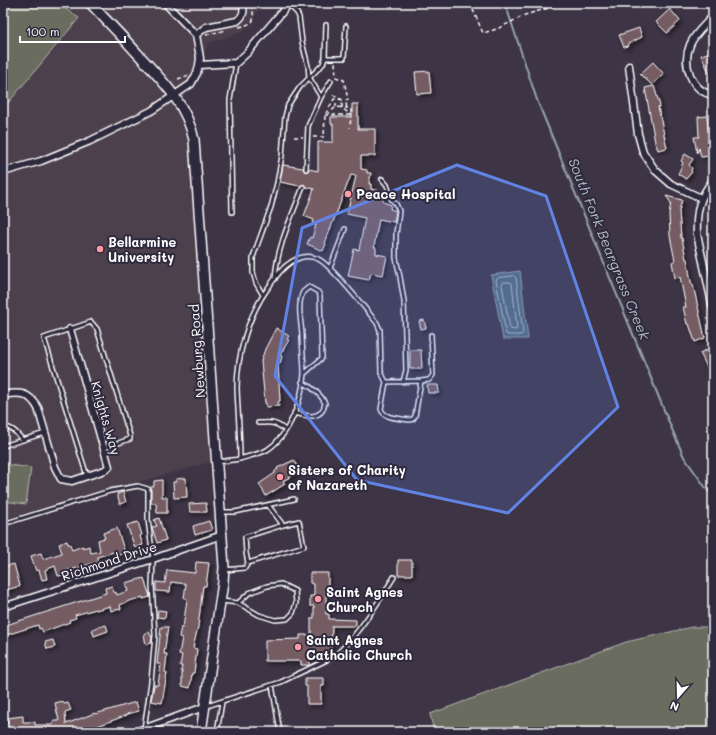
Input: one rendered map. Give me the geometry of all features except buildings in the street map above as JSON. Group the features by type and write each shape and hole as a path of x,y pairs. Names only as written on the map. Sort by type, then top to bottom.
{"main road":[{"name":"Newburg Road","path":"90,3 174,95 186,115 193,131 224,570 200,732"}],"street":[{"path":"3,172 41,161 90,141 151,111 191,84 197,74 200,58 197,37 165,3"},
{"path":"197,37 206,27 237,21 242,18 244,14 243,3"},
{"path":"199,65 236,63 247,53 289,4"},
{"path":"713,16 693,40 688,53 687,61 691,77 696,86 713,95"},
{"path":"629,66 638,134 643,152 655,170 671,184 702,198"},
{"path":"713,180 702,198 697,211 696,234 713,308"},
{"name":"Knights Way","path":"3,395 22,394 34,400 38,408 55,467 61,479 72,481 109,468 70,329"},
{"name":"Richmond Drive","path":"3,607 153,559 222,535"},
{"path":"136,732 143,731 204,707"}],"lane":[{"path":"289,4 299,17 309,77 321,97"},
{"path":"263,296 256,283 253,272 253,257 271,207 282,156 285,117 288,105 300,86 323,64 325,58 326,26"},
{"path":"325,58 344,58 346,26"},
{"path":"232,212 230,100 236,63"},
{"path":"306,169 308,126 321,97 331,81"},
{"path":"382,180 389,189 392,200 396,204 399,211 396,234 396,258 404,308 406,370 403,382"},
{"path":"275,278 276,263 280,246 303,187"},
{"path":"330,268 345,229"},
{"path":"240,458 237,388 238,372 245,336 253,314 263,296 282,269 295,258 310,256 320,260 330,268 377,323 380,330 381,372 386,382 381,409 382,413 386,416 409,420 413,419 415,416 421,381"},
{"path":"217,462 257,454 267,450 277,441 294,413 300,396 304,374 300,304 303,292 309,287 314,288 320,296 322,358 304,374"},
{"path":"87,476 44,338 91,322 97,329 130,436 130,440 104,448"},
{"path":"386,382 429,380 433,375 431,335"},
{"path":"294,413 314,416 318,415 324,407 325,403 316,392 302,382"},
{"path":"258,423 274,423 285,430"},
{"path":"3,427 13,429 23,440"},
{"path":"3,446 45,433"},
{"path":"3,524 110,491 138,486 148,489 148,519 151,554 153,559 152,585 155,649 143,731"},
{"path":"221,512 235,512 294,499"},
{"path":"268,505 283,525"},
{"path":"224,570 245,568 248,563 304,546 298,521 245,537 248,563"},
{"path":"204,707 281,682 338,654 357,631 394,577"},
{"path":"220,600 238,603 259,615 275,620 287,619 293,614 296,603 295,591 281,584 267,586 249,593 238,603"},
{"path":"272,685 280,732"},
{"path":"217,732 222,702"}],"path":[{"path":"236,28 249,25 253,22 254,16 251,3"},
{"path":"470,3 483,33 496,29 526,15 565,3"},
{"path":"197,37 229,30"},
{"path":"335,62 336,77 344,80 348,100 346,106 348,108"},
{"path":"178,79 190,75"},
{"path":"333,95 342,100"},
{"path":"294,137 324,137 326,115 336,96"},
{"path":"335,99 348,100"},
{"path":"335,99 336,107"},
{"path":"342,100 342,108"},
{"path":"350,128 351,106"},
{"path":"326,115 336,107 348,108 351,110"},
{"path":"342,108 351,115"},
{"path":"326,115 351,115"}],"highlighted area":[{"path":"457,165 546,196 618,407 508,513 357,480 275,376 302,228"}],"shaded area":[{"name":"Bellarmine University","path":"3,3 264,3 242,32 209,43 180,104 192,142 195,223 211,462 3,519"}],"green space":[{"path":"3,3 57,3 79,18 3,109"},
{"path":"3,464 31,468 26,504 3,501"},
{"path":"692,627 713,627 713,732 434,732 430,714 626,642"}],"water":[{"path":"520,271 528,339 503,339 491,275"}],"waterway":[{"name":"South Fork Beargrass Creek","path":"505,3 537,100 671,427 684,457 708,491 713,493"}],"place":[{"name":"Peace Hospital","path":"348,194"},
{"name":"Bellarmine University","path":"100,249"},
{"name":"Sisters of Charity of Nazareth","path":"280,477"},
{"name":"Saint Agnes Church","path":"318,599"},
{"name":"Saint Agnes Catholic Church","path":"298,647"}]}
